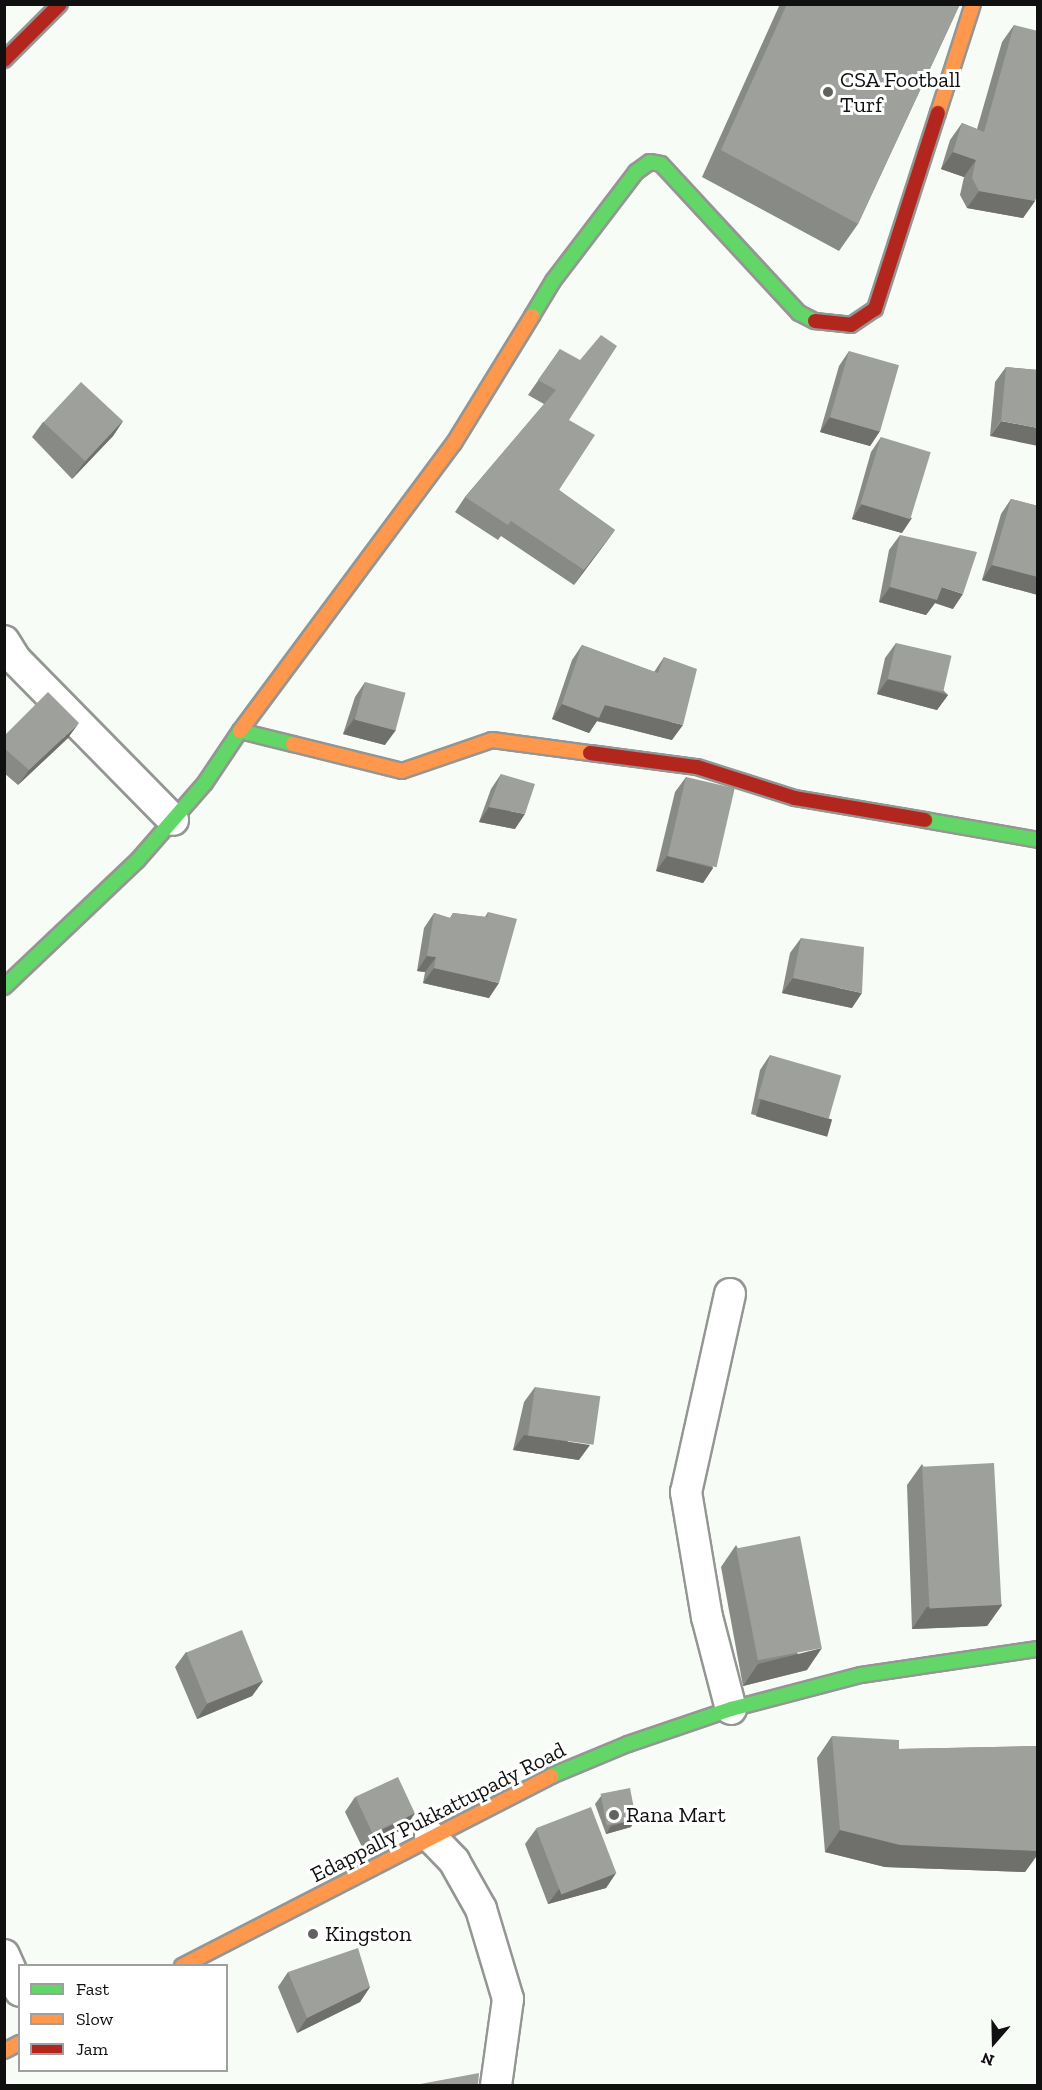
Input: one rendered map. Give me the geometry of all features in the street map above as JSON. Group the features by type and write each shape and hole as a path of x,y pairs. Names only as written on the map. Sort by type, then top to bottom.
{"street":[{"path":"4,60 60,4"},
{"path":"4,987 137,861 205,783 240,731 454,443 553,281 636,172 650,162 661,164 799,313 820,324 851,325 875,309 973,4"},
{"path":"4,641 16,660 172,820"},
{"path":"240,731 402,771 492,740 686,766 795,798 1038,840"},
{"path":"730,1294 686,1492 707,1617 731,1709"},
{"name":"Edappally Pukkattupady Road","path":"184,1964 537,1782 628,1744 731,1709 861,1675 1038,1649"},
{"path":"430,1836 454,1861 481,1909 508,2000 496,2085"},
{"path":"4,1955 18,1986"},
{"path":"4,2051 18,2044"}],"building":[{"name":"CSA Football Turf","path":"787,4 960,4 858,224 721,150"},
{"path":"1014,25 1038,31 1038,193 1035,201 979,191 972,178 976,160 953,152 962,123 984,132"},
{"path":"601,335 617,346 569,420 595,435 559,490 615,530 584,570 511,521 508,525 465,497 556,390 538,380 560,349 580,360"},
{"path":"849,351 899,365 880,432 830,417"},
{"path":"1006,367 1038,370 1038,428 1001,421"},
{"path":"81,382 123,421 85,461 43,422"},
{"path":"881,437 931,452 910,519 861,504"},
{"path":"1011,499 1038,506 1038,577 992,565"},
{"path":"900,535 977,552 963,594 942,587 937,600 890,587"},
{"path":"896,643 952,656 943,692 888,679"},
{"path":"582,645 658,673 664,657 697,669 683,725 605,705 599,718 562,704"},
{"path":"365,682 406,693 395,731 355,720"},
{"path":"48,692 79,723 29,770 4,748 4,736"},
{"path":"501,774 535,784 525,814 489,807"},
{"path":"686,777 735,788 716,867 668,856"},
{"path":"488,912 517,919 499,983 434,968 436,957 427,956 434,913 450,918 453,913 487,917"},
{"path":"801,938 864,947 862,993 793,978"},
{"path":"770,1055 841,1075 829,1119 758,1098"},
{"path":"535,1387 600,1396 594,1445 528,1436"},
{"path":"994,1463 1001,1605 930,1609 922,1467"},
{"path":"800,1536 822,1648 758,1660 736,1548"},
{"path":"242,1630 263,1681 207,1703 186,1652"},
{"path":"832,1736 899,1740 899,1749 1038,1746 1038,1851 900,1845 840,1830"},
{"path":"398,1777 415,1813 372,1833 355,1797"},
{"path":"630,1788 636,1819 607,1825 601,1794"},
{"path":"591,1807 616,1873 561,1894 536,1828"},
{"path":"358,1948 370,1987 307,2018 288,1972"},
{"path":"479,2073 478,2085 415,2085"}],"traffic: fast":[{"path":"532,316 553,281 636,172 650,162 661,164 799,313 815,321"},
{"path":"4,987 137,861 205,783 240,731 293,744"},
{"path":"925,820 1038,840"},
{"path":"551,1776 628,1744 731,1709 861,1675 1038,1649"}],"traffic: slow":[{"path":"938,113 973,4"},
{"path":"240,731 454,443 532,316"},
{"path":"293,744 402,771 492,740 590,753"},
{"path":"186,1964 551,1776"},
{"path":"4,2051 18,2044"}],"traffic: jam":[{"path":"4,60 60,4"},
{"path":"815,321 851,325 875,309 938,113"},
{"path":"590,753 697,767 795,798 925,820"}],"place":[{"name":"CSA Football Turf","path":"828,92"},
{"name":"Rana Mart","path":"614,1815"},
{"name":"Kingston","path":"313,1934"}]}
